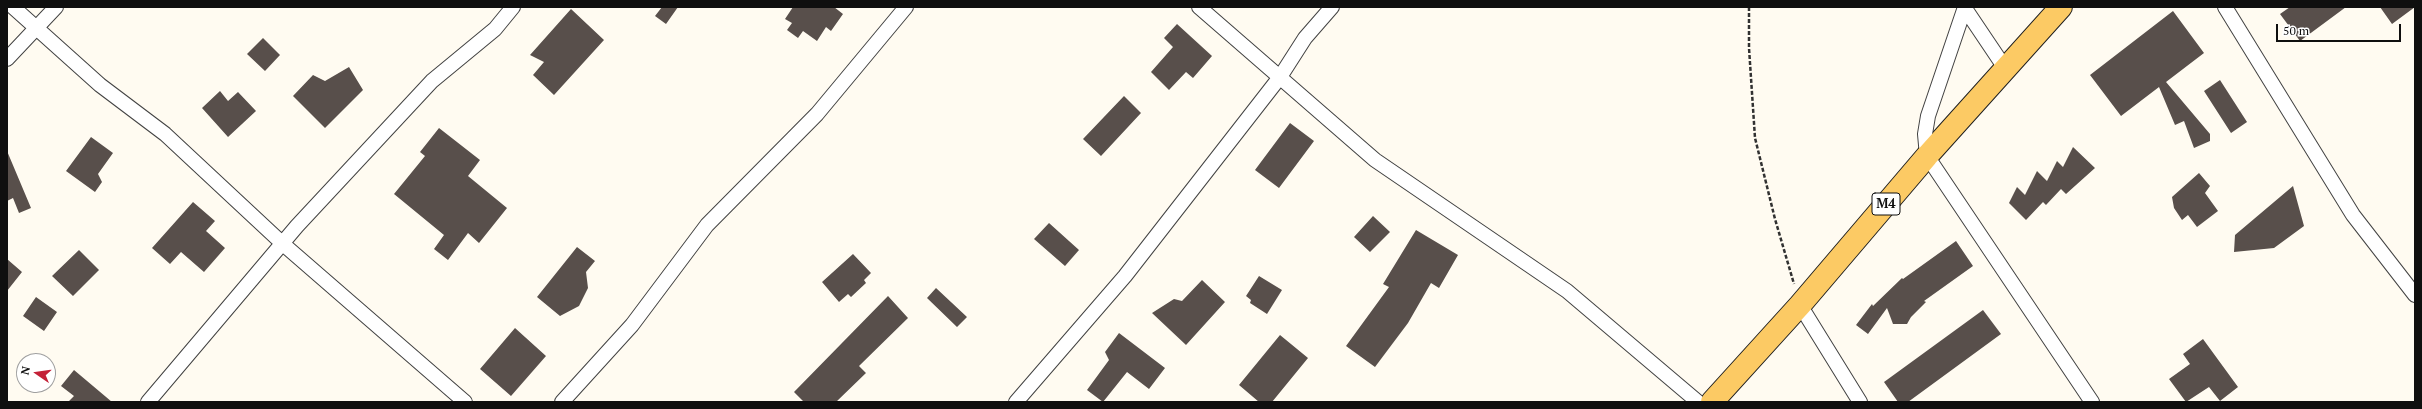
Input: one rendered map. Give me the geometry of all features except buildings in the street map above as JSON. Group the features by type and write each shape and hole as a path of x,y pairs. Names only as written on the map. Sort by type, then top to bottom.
{"main road":[{"name":"M4","path":"1712,402 1800,305 1927,156 2061,7"}],"street":[{"path":"13,7 100,85 165,134 283,244 466,402"},
{"path":"7,59 38,28 56,7"},
{"path":"148,402 297,226 432,81 495,29 514,7"},
{"path":"562,402 632,325 707,225 817,114 906,7"},
{"path":"1199,7 1375,160 1567,291 1698,402"},
{"path":"1016,402 1125,276 1280,77 1305,38 1332,7"},
{"path":"1965,7 2005,68"},
{"path":"1965,7 1928,116 1924,134 1927,156 2092,402"},
{"path":"2225,7 2353,215 2415,295"},
{"path":"1800,305 1860,402"}],"path":[{"path":"1749,7 1749,48 1755,138 1775,219 1800,305"}]}
